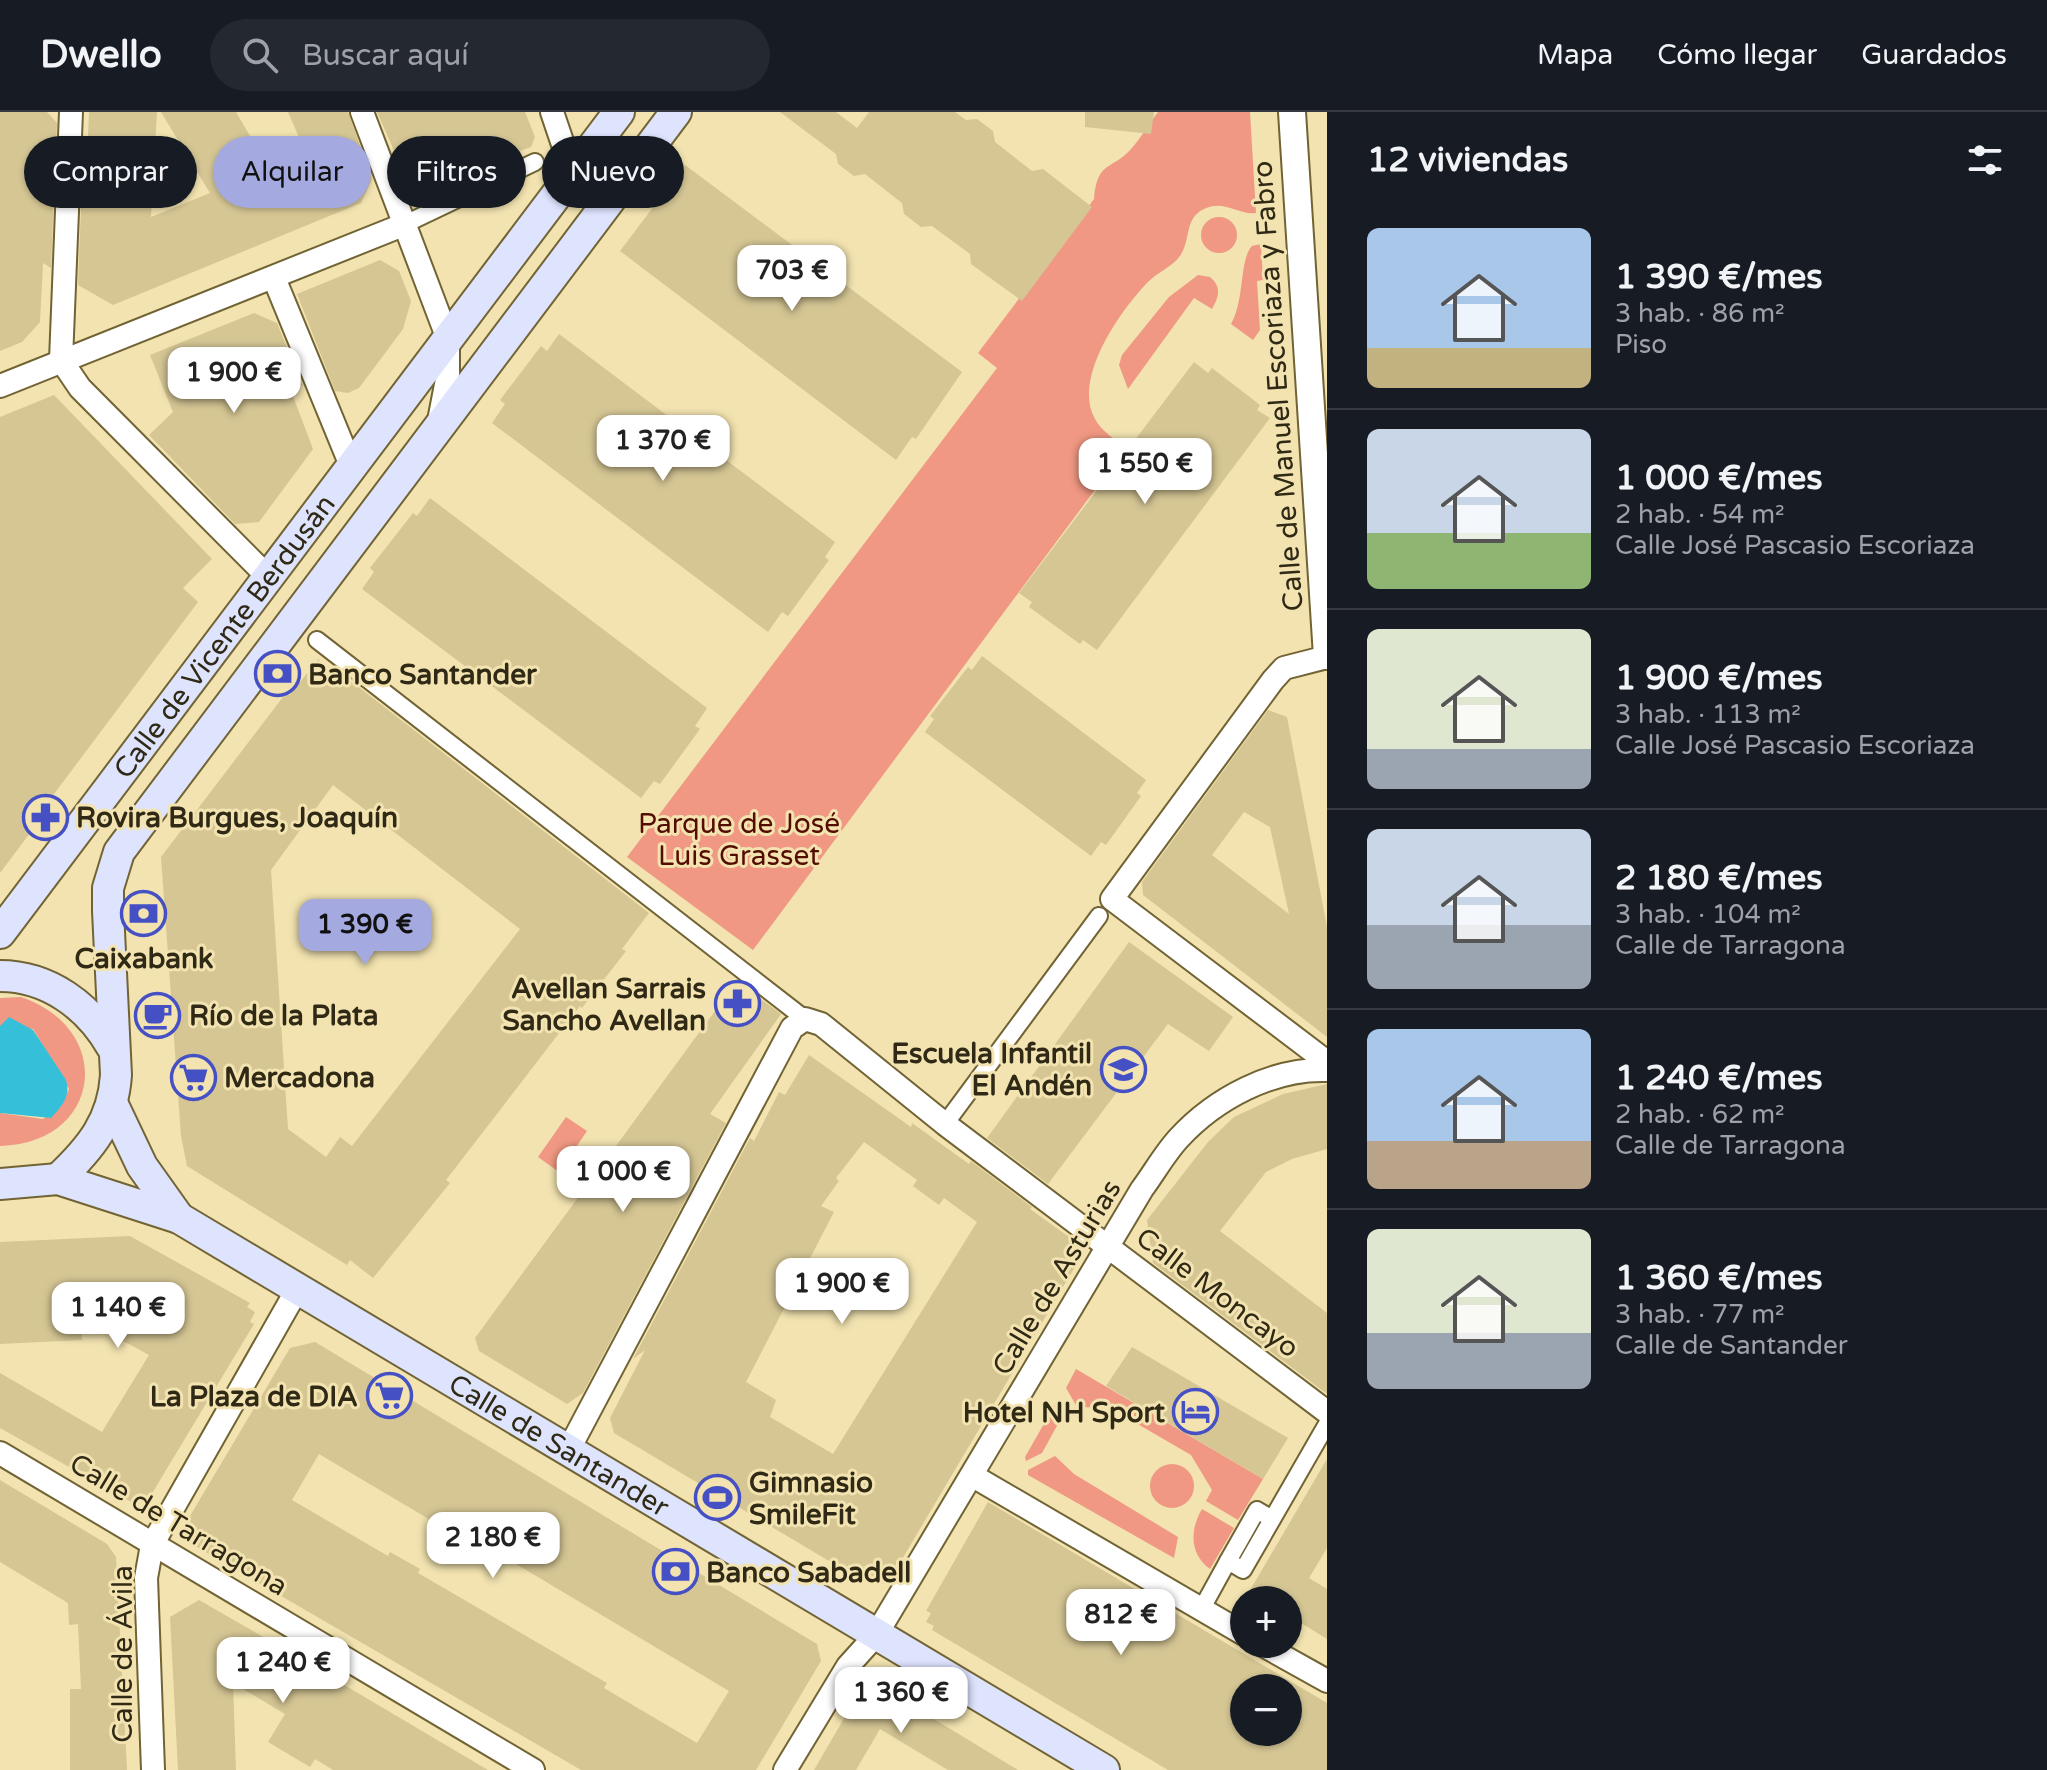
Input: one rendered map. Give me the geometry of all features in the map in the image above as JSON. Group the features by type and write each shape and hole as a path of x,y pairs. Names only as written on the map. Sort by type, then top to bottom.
{"main road":[{"name":"Calle de Vicente Berdusán","path":"601,136 619,112"},
{"name":"Calle de Vicente Berdusán","path":"112,1047 108,888 119,852 676,112"},
{"name":"Calle de Vicente Berdusán","path":"0,933 547,208"},
{"path":"0,976 31,980 64,995 91,1018 112,1047 116,1075 113,1105 91,1145 58,1179"},
{"path":"113,1105 142,1166 179,1218"},
{"path":"0,1184 58,1179 179,1218"},
{"name":"Calle de Santander","path":"179,1218 1104,1770"}],"street":[{"path":"71,112 61,360 80,388 268,577"},
{"path":"362,112 448,339"},
{"path":"552,112 560,136"},
{"name":"Calle de Manuel Escoriaza y Fabro","path":"1292,112 1327,656"},
{"path":"0,386 403,225 535,162"},
{"path":"274,278 352,468"},
{"name":"Calle de Vicente Berdusán","path":"438,426 448,374 448,339"},
{"path":"317,640 805,1019 792,1028 569,1449"},
{"path":"945,1124 1273,680 1284,668 1327,656"},
{"path":"1105,907 1327,1062"},
{"name":"Calle Moncayo","path":"805,1019 821,1024 945,1124 1327,1412"},
{"name":"Calle de Asturias","path":"785,1770 848,1666 876,1635 1107,1247 1177,1140 1209,1110 1260,1082 1305,1069 1327,1070"},
{"name":"Calle de Ávila","path":"153,1770 146,1578 152,1545 298,1288"},
{"path":"1201,1610 1228,1561 1243,1570 1327,1424"},
{"name":"Calle de Tarragona","path":"0,1453 533,1770"},
{"path":"973,1476 1230,1626"},
{"path":"1286,1658 1327,1681"}],"green space":[{"name":"Parque de José Luis Grasset","path":"1158,112 1250,112 1256,213 1211,206 1198,213 1193,218 1180,256 1147,283 1124,310 1094,366 1090,403 1101,427 1126,448 753,950 627,857 997,368 978,353 1094,199 1102,172 1131,149"},
{"path":"1219,217 1232,222 1237,235 1232,248 1219,253 1206,248 1201,235 1206,222"},
{"path":"1261,244 1263,280 1257,281 1260,330 1253,340 1231,324 1248,252 1252,246"},
{"path":"1198,275 1210,277 1218,288 1212,309 1194,298 1128,389 1119,365 1122,355 1169,297"},
{"path":"21,997 52,1013 72,1034 83,1058 84,1083 76,1107 59,1127 34,1140 0,1146 0,1113 43,1119 60,1107 69,1089 33,1029 0,1026 0,998"},
{"path":"566,1117 587,1131 559,1172 538,1157"},
{"path":"1076,1369 1263,1479 1238,1520 1206,1501 1212,1490 1191,1455 1110,1408 1077,1407 1066,1388"},
{"path":"1057,1401 1064,1413 1042,1453 1026,1461 1025,1457"},
{"path":"1055,1456 1074,1474 1178,1537 1174,1558 1028,1475 1028,1470"},
{"path":"1172,1464 1188,1470 1194,1486 1188,1502 1172,1508 1156,1502 1150,1486 1156,1470"},
{"path":"1202,1509 1234,1528 1210,1569 1195,1549 1195,1525"}],"water":[{"path":"9,1017 33,1030 66,1080 66,1096 51,1118 0,1113 0,1026"}],"building":[{"path":"0,112 47,112 57,123 56,136 24,136 24,208 53,208 51,268 43,263 40,322 22,342 0,351"},
{"path":"89,112 157,112 156,136 88,136"},
{"path":"161,112 236,112 250,136 213,136 213,208 349,208 113,305 78,285 81,208 152,208 151,217 173,208 197,208 197,198 210,193 197,172 197,136 176,136"},
{"path":"288,112 348,112 357,136 298,136"},
{"path":"377,112 525,112 535,137 531,147 526,149 526,136 388,136"},
{"path":"780,112 836,112 857,128 869,112 955,112 966,120 977,119 993,131 995,142 1032,171 1043,169 1092,207 1022,301 971,264 970,254 932,226 921,227 904,214 902,203 865,174 854,176 838,164 836,154"},
{"path":"1085,112 1154,112 1151,134 1085,127"},
{"path":"684,166 962,372 916,439 912,437 896,460 620,251 652,208 684,208"},
{"path":"380,260 399,271 411,301 403,329 359,388 348,393 335,391 297,294"},
{"path":"254,313 277,323 303,386 288,383 313,449 259,522 235,524 149,435 173,412 150,355"},
{"path":"559,334 835,542 825,557 829,560 788,616 782,612 768,632 492,423 505,404 500,400 541,346 547,351"},
{"path":"1194,362 1208,373 1212,368 1260,405 1257,410 1270,418 1097,650 1083,640 1080,644 1029,607 1032,602 1019,593"},
{"path":"54,395 212,559 183,588 198,602 27,830 30,833 0,873 0,417"},
{"path":"430,498 707,708 695,726 700,729 660,784 654,781 641,798 362,589 374,572 370,568 413,513 417,516"},
{"path":"982,656 1146,780 1137,793 1141,796 1106,845 1101,842 1091,856 925,732 934,719 930,716 968,667 972,670"},
{"path":"318,659 342,674 649,913 622,949 626,951 446,1180 450,1183 373,1278 350,1260 347,1265 187,1166 181,1136 161,857 286,693 290,695","holes":["333,785 520,929 352,1146 340,1137 326,1157 288,1129 271,870"]},
{"path":"1268,710 1287,717 1327,927 1327,1037 1143,895 1142,882","holes":["1244,812 1270,827 1289,914 1212,855"]},
{"path":"1129,942 1233,1017 1209,1051 1168,1024 1048,1184 987,1138"},
{"path":"737,981 781,1014 710,1114 726,1123 583,1393 567,1404 479,1351 475,1338"},
{"path":"809,1055 911,1127 912,1123 969,1164 971,1161 1076,1242 1079,1260 888,1583 869,1585 614,1433 610,1418 645,1350 633,1359 750,1138 754,1141 779,1092 785,1095","holes":["864,1142 917,1180 913,1186 939,1205 944,1198 977,1222 833,1454 770,1417 776,1400 746,1382 834,1212 821,1206 839,1181 836,1178"]},
{"path":"1327,1084 1327,1149 1292,1159 1266,1172 1220,1231 1327,1313 1327,1394 1153,1263 1147,1220 1208,1142 1234,1117 1283,1094"},
{"path":"130,1236 250,1303 247,1307 255,1312 250,1322 254,1324 148,1500 133,1503 0,1428 0,1373 102,1432 149,1355 81,1318 82,1340 0,1344 0,1242"},
{"path":"315,1342 817,1644 821,1661 756,1770 581,1770 178,1536 290,1348","holes":["319,1454 503,1563 506,1558 729,1691 697,1743 604,1688 607,1683 418,1573 420,1569 390,1552 388,1556 292,1500"]},
{"name":"Hotel NH Sport","path":"1132,1347 1288,1438 1263,1479 1106,1386"},
{"path":"1327,1459 1327,1548 1309,1578 1327,1589 1327,1639 1302,1624 1302,1586 1253,1586"},
{"path":"0,1480 107,1544 116,1557 127,1770 70,1770 70,1689 81,1689 78,1624 69,1625 68,1603 0,1562"},
{"path":"988,1502 1230,1645 1230,1658 1251,1658 1278,1674 1230,1674 1230,1746 1302,1746 1302,1688 1327,1703 1327,1770 1168,1770 932,1630 934,1626 926,1622 931,1613 926,1611"},
{"path":"199,1600 488,1770 333,1770 315,1759 310,1767 268,1742 285,1714 233,1683 236,1770 178,1770 170,1617"},
{"path":"867,1679 1018,1770 948,1770 880,1729 856,1770 814,1770"}],"place":[{"name":"Banco Santander","path":"277,674"},
{"name":"Rovira Burgues, Joaquín","path":"45,817"},
{"name":"Caixabank","path":"144,913"},
{"name":"Avellan Sarrais Sancho Avellan","path":"737,1004"},
{"name":"Río de la Plata","path":"158,1015"},
{"name":"Escuela Infantil El Andén","path":"1123,1069"},
{"name":"Mercadona","path":"193,1077"},
{"name":"La Plaza de DIA","path":"389,1396"},
{"name":"Hotel NH Sport","path":"1196,1412"},
{"name":"Gimnasio SmileFit","path":"718,1498"},
{"name":"Banco Sabadell","path":"675,1572"}]}
